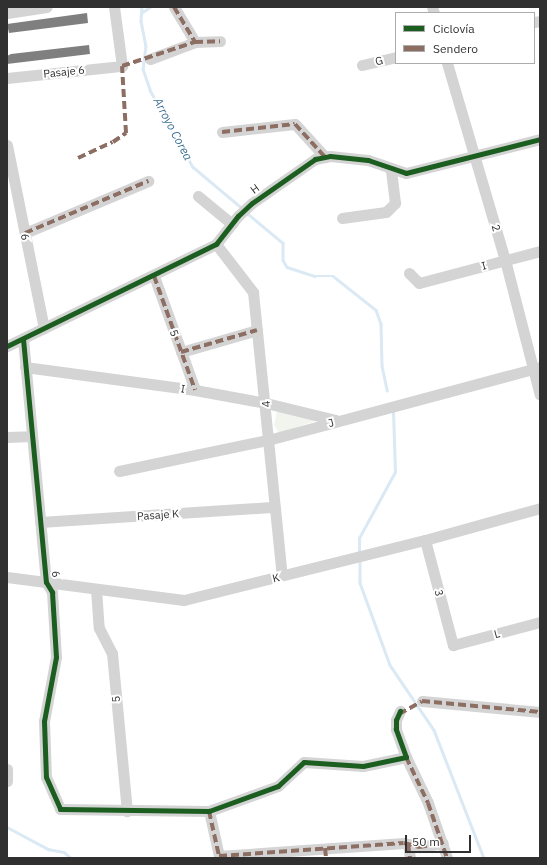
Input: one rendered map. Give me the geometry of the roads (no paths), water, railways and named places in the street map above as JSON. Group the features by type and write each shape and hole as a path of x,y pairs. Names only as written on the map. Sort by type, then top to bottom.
{"street":[{"path":"7,12 47,7"},
{"name":"Pasaje 6","path":"7,78 122,66 114,7"},
{"path":"174,7 195,42"},
{"path":"150,58 195,42 220,41"},
{"name":"G","path":"362,65 395,56"},
{"name":"2","path":"448,64 537,368 540,395"},
{"path":"222,132 296,124 325,157"},
{"name":"H","path":"7,346 154,276 216,244 235,220 252,203 315,159 325,157 368,160 391,169 406,172 475,157 540,139"},
{"name":"6","path":"7,145 9,169 25,233 44,328"},
{"path":"342,218 386,212 395,203 391,169"},
{"path":"25,233 148,181"},
{"path":"198,196 235,220"},
{"name":"4","path":"216,244 253,292 266,403 268,440 282,576"},
{"name":"I","path":"409,273 419,283 540,251"},
{"name":"5","path":"154,276 195,390"},
{"path":"181,352 257,330"},
{"name":"6","path":"22,339 46,582 52,592 56,657 44,721 46,777 60,809 127,811"},
{"name":"I","path":"25,367 195,390 266,403 338,421"},
{"name":"J","path":"119,471 268,440 537,368"},
{"path":"7,437 32,436"},
{"name":"Pasaje K","path":"40,522 275,507"},
{"name":"K","path":"7,577 184,600 425,540 540,508"},
{"name":"3","path":"425,540 453,645"},
{"name":"5","path":"96,589 99,628 112,653 127,811"},
{"name":"L","path":"453,645 540,622"},
{"path":"422,701 540,712"},
{"path":"400,712 396,720 396,729 406,757 428,803 447,858"},
{"path":"127,811 209,811 278,786 304,762 363,766 406,757"},
{"path":"7,769 7,781"},
{"path":"209,811 219,856 325,853 408,844 419,847 443,843"},
{"path":"408,844 410,858"}],"waterway":[{"name":"Arroyo Corea","path":"142,7 141,21 146,46 143,69 151,92 193,167 242,208"},
{"name":"Arroyo Corea","path":"141,13 150,7"},
{"name":"Arroyo Corea","path":"247,213 283,243 283,260 287,267 315,276 333,276 376,310 381,324 382,366 387,390"},
{"path":"359,554 359,538 395,472 393,412"},
{"path":"360,559 360,583 390,665 434,730 484,858"},
{"path":"7,827 48,849 64,852 71,858"}]}
